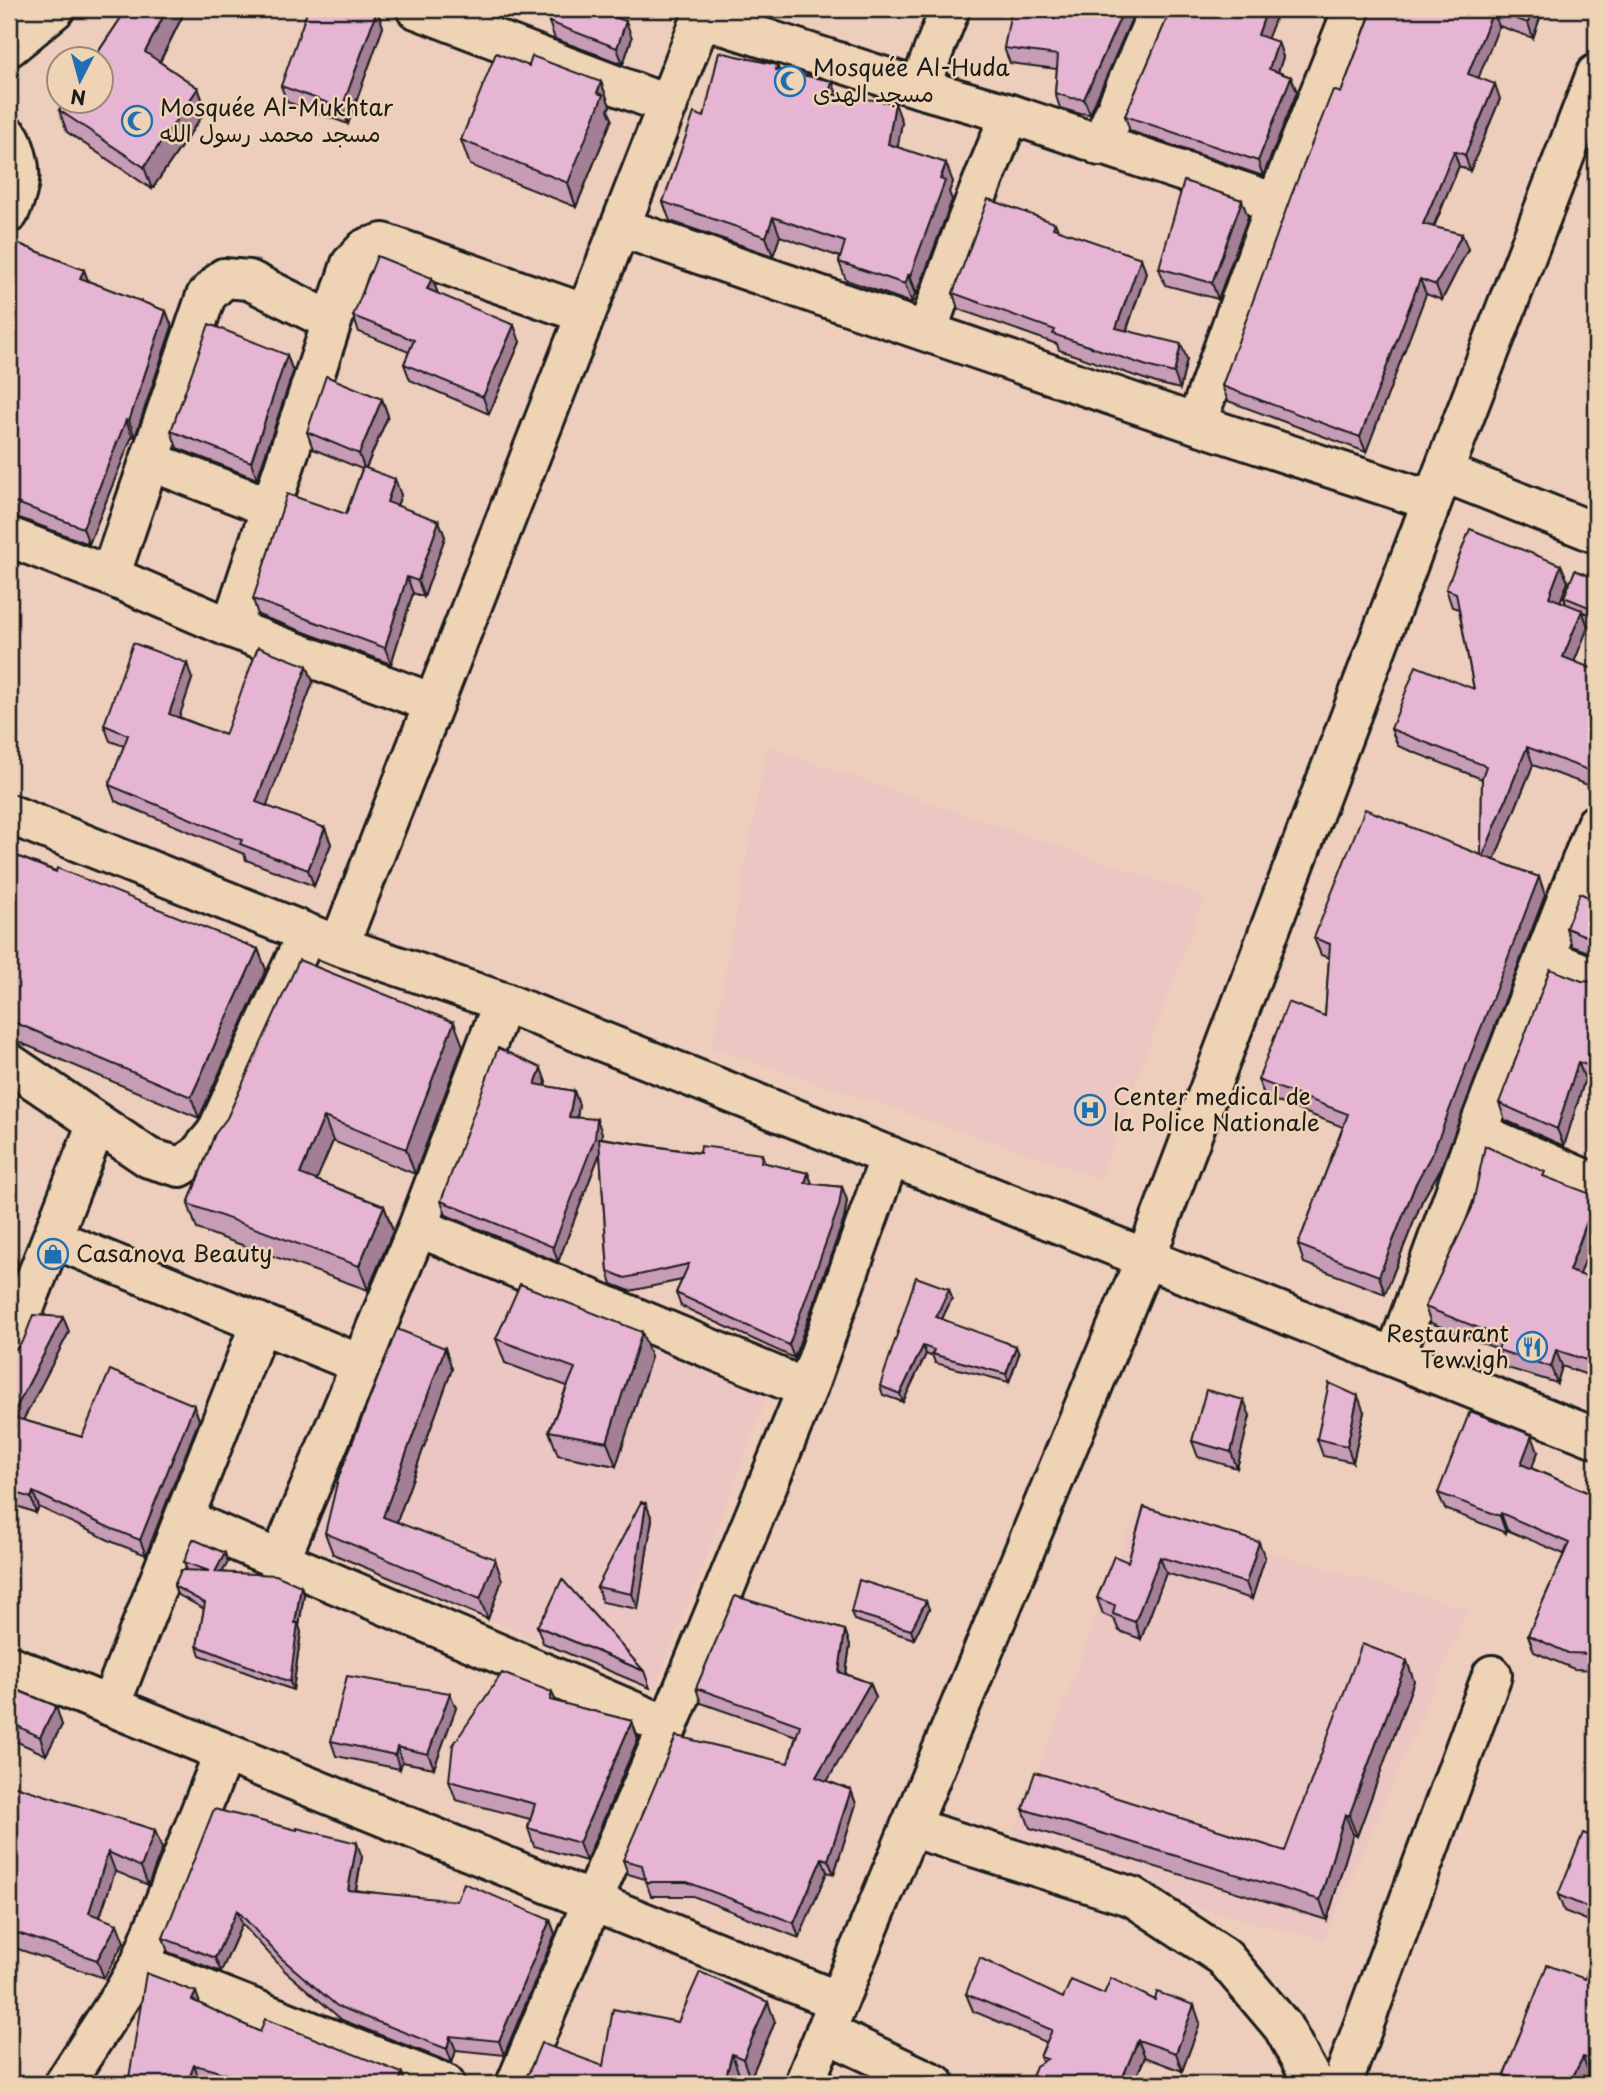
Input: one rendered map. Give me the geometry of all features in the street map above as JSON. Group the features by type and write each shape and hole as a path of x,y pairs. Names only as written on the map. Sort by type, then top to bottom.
{"street":[{"path":"9,47 55,9"},
{"path":"417,9 668,105"},
{"path":"919,88 950,9"},
{"path":"1100,146 1159,9"},
{"path":"1196,424 1276,203 1353,9"},
{"path":"9,1063 149,1158 180,1167 197,1156 216,1133 323,939 433,703 703,13 919,88 1010,114 1276,203"},
{"path":"804,2084 1146,1257 1596,74"},
{"path":"928,331 967,221 1010,114"},
{"path":"9,137 19,159 18,191 9,213"},
{"path":"620,227 1196,424 1438,486 1596,533"},
{"path":"231,628 351,264 366,248 383,243 586,314"},
{"path":"110,576 206,296 224,278 248,280 331,321"},
{"path":"150,461 269,507"},
{"path":"9,537 110,576 231,628 433,703"},
{"path":"9,814 323,939 503,1002 1596,1438"},
{"path":"1395,1357 1477,1132 1596,824"},
{"path":"1544,958 1596,978"},
{"path":"280,1560 418,1227 503,1002"},
{"path":"9,1347 97,1123"},
{"path":"1477,1132 1596,1184"},
{"path":"516,2084 807,1389 890,1156"},
{"path":"418,1227 807,1389"},
{"path":"52,1238 360,1364"},
{"path":"110,1706 260,1324"},
{"path":"184,1519 668,1726"},
{"path":"12,1674 110,1706 592,1902 832,2016 935,2084"},
{"path":"1342,2084 1492,1675"},
{"path":"64,2084 140,1964 223,1752"},
{"path":"910,1827 1133,1896 1224,1957 1283,2027 1314,2084"},
{"path":"140,1964 445,2084"}],"shaded area":[{"path":"767,747 1204,897 1100,1178 712,1047"},
{"path":"430,1246 769,1392 656,1687 310,1547"},
{"path":"1136,1513 1468,1610 1324,1939 1004,1861"}],"building":[{"path":"127,9 167,9 145,52 198,88 144,167 68,116 116,116 116,46 102,46"},
{"path":"308,9 377,10 342,108 281,86"},
{"path":"554,9 588,9 626,21 617,48 549,22"},
{"path":"1060,9 1124,9 1084,99 1055,93 1058,55 1004,48 1011,11 1059,19"},
{"path":"1171,9 1198,16 1200,9 1267,9 1258,35 1278,42 1269,69 1291,77 1258,161 1125,116"},
{"path":"1366,9 1533,9 1528,23 1493,11 1468,74 1495,84 1465,155 1454,151 1423,224 1462,234 1436,285 1420,279 1360,437 1222,386 1291,196 1333,90 1341,93 1372,11"},
{"path":"719,52 777,65 776,70 832,81 829,94 895,103 888,144 946,163 940,179 945,181 905,284 839,262 845,242 773,217 766,237 663,202 694,113 704,117"},
{"path":"496,53 529,66 532,56 601,82 597,93 603,95 568,183 461,140"},
{"path":"1184,181 1242,200 1212,283 1159,268"},
{"path":"988,199 1055,223 1053,228 1141,258 1116,328 1181,344 1174,373 1053,334 1055,330 953,293"},
{"path":"9,240 84,270 80,278 166,311 129,421 126,420 83,528 9,500"},
{"path":"377,256 432,278 427,289 514,325 483,397 404,364 414,340 353,316"},
{"path":"209,324 287,355 251,462 171,431"},
{"path":"326,376 382,399 359,454 307,432"},
{"path":"363,467 395,479 387,502 439,521 418,581 407,577 385,648 253,599 287,494 346,514"},
{"path":"1470,529 1561,565 1549,597 1582,610 1563,657 1596,670 1596,773 1527,747 1483,856 1539,877 1434,1150 1416,1183 1379,1276 1298,1245 1348,1114 1258,1080 1288,1002 1325,1016 1330,944 1314,938 1365,809 1481,855 1482,778 1486,766 1391,729 1416,666 1474,689 1456,593 1446,589"},
{"path":"1575,570 1596,579 1596,610 1564,597"},
{"path":"133,643 187,663 169,714 225,735 258,647 307,666 256,802 325,828 308,870 240,844 242,840 109,785 128,735 104,725"},
{"path":"9,853 56,872 57,868 258,949 191,1097 9,1020"},
{"path":"1596,875 1596,940 1566,928 1580,893 1588,897"},
{"path":"299,960 454,1022 406,1149 324,1117 300,1174 384,1206 359,1266 188,1204 215,1134 227,1118"},
{"path":"1550,969 1582,981 1596,981 1596,1068 1578,1062 1557,1129 1499,1103"},
{"path":"498,1048 541,1068 535,1084 574,1091 569,1117 597,1119 595,1138 553,1247 441,1201"},
{"path":"599,1138 700,1153 701,1146 762,1154 761,1162 808,1173 805,1183 842,1187 839,1206 789,1345 676,1293 689,1264 625,1278 608,1271"},
{"path":"1485,1146 1545,1172 1543,1176 1596,1196 1569,1271 1596,1280 1596,1363 1556,1350 1551,1367 1498,1350 1502,1337 1425,1307 1472,1208"},
{"path":"916,1277 949,1289 936,1317 1016,1346 1006,1374 932,1354 934,1350 923,1346 900,1394 880,1386"},
{"path":"520,1284 642,1332 607,1442 549,1431 575,1368 496,1339"},
{"path":"33,1315 63,1317 13,1414 9,1413 9,1352 16,1349 24,1339"},
{"path":"397,1329 445,1348 383,1517 495,1559 480,1599 325,1533 338,1479"},
{"path":"110,1370 194,1405 140,1540 33,1492 31,1498 9,1490 9,1416 82,1437"},
{"path":"1329,1383 1358,1396 1347,1446 1317,1439"},
{"path":"1206,1390 1244,1400 1231,1452 1192,1441"},
{"path":"1470,1411 1532,1435 1521,1464 1596,1496 1596,1654 1568,1653 1528,1635 1569,1543 1501,1513 1500,1516 1438,1493"},
{"path":"641,1502 646,1504 632,1594 597,1587"},
{"path":"1144,1507 1259,1542 1246,1583 1160,1557 1135,1622 1113,1614 1115,1605 1097,1598 1114,1556 1128,1562"},
{"path":"193,1539 225,1553 215,1572 276,1575 301,1586 290,1682 197,1646 205,1603 174,1586 181,1570 209,1571 184,1562"},
{"path":"562,1579 644,1671 537,1626"},
{"path":"859,1580 926,1601 911,1630 851,1612"},
{"path":"735,1596 845,1630 839,1672 870,1683 816,1777 851,1790 828,1860 822,1858 794,1923 687,1882 646,1882 642,1865 623,1860 676,1736 788,1763 800,1725 696,1688"},
{"path":"1362,1644 1407,1661 1349,1816 1345,1814 1320,1900 1023,1809 1035,1772 1285,1851"},
{"path":"502,1673 552,1692 550,1700 632,1721 579,1843 528,1828 535,1804 449,1781 453,1745"},
{"path":"347,1676 450,1693 428,1754 397,1747 395,1755 331,1741"},
{"path":"9,1687 56,1706 40,1737 9,1722"},
{"path":"9,1784 155,1830 141,1867 108,1852 89,1913 117,1924 97,1960 9,1930"},
{"path":"214,1809 357,1843 348,1890 457,1901 464,1883 550,1920 499,2041 450,2036 447,2049 337,2006 280,1957 237,1910 215,1958 163,1938"},
{"path":"1583,1833 1596,1838 1596,1911 1558,1895"},
{"path":"1596,1947 1596,2061 1583,2057 1569,2084 1513,2084 1515,2080 1504,2075 1547,1965 1585,1979"},
{"path":"980,1958 1063,1998 1071,1980 1104,1994 1111,1978 1155,2000 1157,1992 1194,2005 1176,2053 1138,2040 1120,2084 1029,2084 1036,2066 1047,2059 1040,2057 1052,2030 966,1994"},
{"path":"700,1972 768,2002 743,2059 732,2054 724,2084 520,2084 529,2072 541,2043 603,2066 613,2009 678,2022"},
{"path":"146,1973 196,1992 192,2000 260,2032 265,2019 402,2073 398,2084 265,2084 194,2065 187,2084 156,2084 129,2078"}],"place":[{"name":"Mosquée Al-Huda مسجد الهدى","path":"790,81"},
{"name":"Mosquée Al-Mukhtar مسجد محمد رسول الله","path":"137,121"},
{"name":"Center medical de la Police Nationale","path":"1090,1110"},
{"name":"Casanova Beauty","path":"53,1254"},
{"name":"Restaurant Tewvigh","path":"1532,1347"}]}
